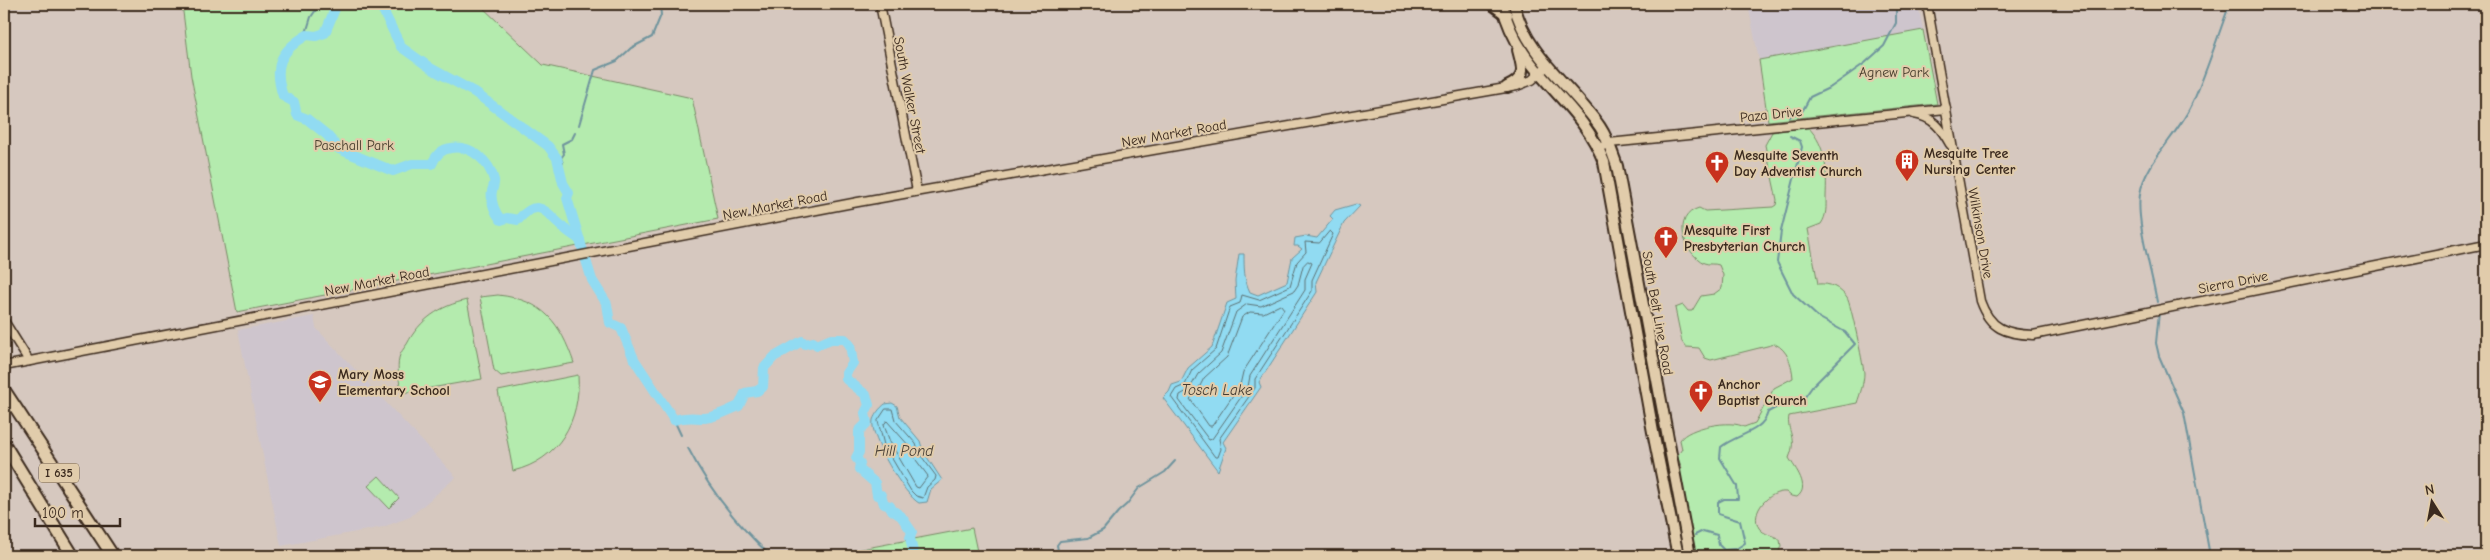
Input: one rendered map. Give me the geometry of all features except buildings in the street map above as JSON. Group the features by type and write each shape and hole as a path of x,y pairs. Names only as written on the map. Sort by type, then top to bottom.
{"highway":[{"name":"I 635","path":"4,390 113,556"},
{"name":"I 635","path":"4,444 73,556"}],"main road":[{"path":"1492,4 1505,15 1512,16 1525,40 1531,46"},
{"path":"1502,4 1516,42 1522,76 1518,82 1507,87"},
{"path":"1514,4 1531,46"},
{"name":"South Belt Line Road","path":"1516,42 1538,74 1584,122 1599,148 1604,162 1648,406 1678,556"},
{"name":"South Belt Line Road","path":"1531,46 1591,115 1609,143 1616,166 1627,221 1690,556"},
{"path":"1615,223 1627,221"},
{"path":"1622,261 1634,259"},
{"path":"1648,406 1660,404"}],"street":[{"name":"South Walker Street","path":"880,4 917,191"},
{"name":"Wilkinson Drive","path":"1927,4 1980,301 1988,318"},
{"name":"New Market Road","path":"4,366 917,191 1525,84 1547,66"},
{"name":"Paza Drive","path":"1599,148 1609,143 1946,109"},
{"path":"1908,113 1933,120 1944,133 1954,152"},
{"name":"Sierra Drive","path":"1988,318 1997,327 2011,334 2033,335 2486,244"},
{"path":"4,321 29,361"}],"shaded area":[{"path":"1748,4 1918,4 1923,30 1759,60"},
{"name":"Mary Moss Elementary School","path":"314,316 316,328 456,477 410,517 383,527 281,546 238,330"}],"green space":[{"name":"Paschall Park","path":"182,4 479,4 543,65 692,98 718,219 237,312 191,76"},
{"name":"Agnew Park","path":"1923,30 1937,104 1768,121 1759,60"},
{"path":"1808,127 1819,143 1826,169 1826,208 1824,217 1821,224 1808,229 1818,284 1834,286 1847,298 1854,322 1864,373 1862,388 1857,403 1789,416 1792,444 1789,458 1798,472 1802,483 1801,493 1797,497 1791,496 1786,492 1780,492 1768,498 1759,509 1757,515 1757,522 1761,531 1780,540 1781,546 1777,556 1694,556 1678,475 1682,468 1677,456 1682,449 1680,440 1692,431 1701,428 1721,424 1744,427 1755,423 1774,388 1793,378 1792,368 1786,354 1775,344 1711,360 1705,358 1699,348 1686,347 1682,342 1675,308 1683,305 1688,311 1692,311 1701,296 1714,294 1722,288 1723,275 1719,265 1704,263 1691,251 1686,243 1683,226 1690,212 1699,208 1705,211 1773,207 1776,205 1777,200 1765,145 1772,132"},
{"path":"498,295 527,302 539,308 548,316 563,336 574,363 501,376 494,370 480,297"},
{"path":"467,300 482,379 402,393 398,367 399,358 412,335 432,315 448,306"},
{"path":"578,375 576,407 564,436 555,448 543,458 529,466 513,471 498,391"},
{"path":"379,476 399,498 389,508 368,486"},
{"path":"972,528 978,556 824,556"}],"water":[{"name":"Tosch Lake","path":"1356,204 1360,206 1344,223 1316,282 1317,292 1259,382 1261,387 1223,442 1226,448 1218,471 1163,398 1169,392 1172,385 1181,382 1188,368 1212,347 1227,303 1236,299 1235,281 1239,254 1244,254 1245,278 1250,292 1258,295 1287,282 1292,258 1302,249 1294,246 1295,238 1306,236 1317,238 1333,219 1330,216 1335,210"},
{"name":"Hill Pond","path":"892,403 897,406 900,417 920,441 923,451 942,480 931,489 927,502 919,503 905,489 882,452 873,428 873,420 878,411 885,404"}],"waterway":[{"path":"300,40 307,30 311,17 320,4"},
{"path":"337,4 325,33 316,36 307,35 290,47 281,60 279,76 283,96 294,102 297,115 307,119 327,135 339,149 393,171 412,164 432,164 439,153 447,149 459,148 473,152 484,161 492,173 494,181 492,203 501,220 507,218 518,220 532,209 542,209 580,240"},
{"path":"380,4 401,47 432,69 474,92 548,146 557,158 563,183 569,193 567,198 592,280 607,304 610,323 621,328 634,359 674,420 705,418 739,406 745,393 757,391 763,387 764,368 774,357 802,341 805,344 813,342 817,345 831,339 845,339 850,345 853,363 846,373 846,379 866,395 869,405 865,413 867,423 859,431 859,452 856,458 860,463 859,469 875,483 877,495 881,495 884,504 890,506 892,510 901,516 912,532 910,538 914,556"},
{"path":"579,125 595,70 617,61 631,48 652,37 661,15 660,4"},
{"path":"1789,117 1803,110 1810,97 1831,87 1865,63 1884,46 1896,23 1896,4"},
{"path":"2157,302 2142,233 2139,206 2140,194 2149,170 2180,125 2193,102 2229,6"},
{"path":"559,168 563,163 561,158 564,154 562,144 572,139 575,133"},
{"path":"1695,535 1703,531 1717,535 1719,545 1724,550 1736,549 1745,543 1740,521 1718,514 1718,502 1724,499 1738,499 1737,486 1720,458 1721,447 1755,429 1765,419 1768,412 1779,406 1802,401 1812,387 1855,344 1845,332 1818,317 1793,294 1777,262 1781,231 1802,147 1800,141 1790,136"},
{"path":"2159,312 2156,343 2159,356 2184,413 2210,556"},
{"path":"674,420 681,435"},
{"path":"688,448 715,493 746,532 771,556"},
{"path":"1059,556 1057,545 1060,541 1088,538 1103,530 1139,488 1165,472 1175,461"}],"place":[{"name":"Mesquite Tree Nursing Center","path":"1907,182"},
{"name":"Mesquite Seventh Day Adventist Church","path":"1717,184"},
{"name":"Mesquite First Presbyterian Church","path":"1666,259"},
{"name":"Mary Moss Elementary School","path":"320,403"},
{"name":"Anchor Baptist Church","path":"1701,413"}]}
